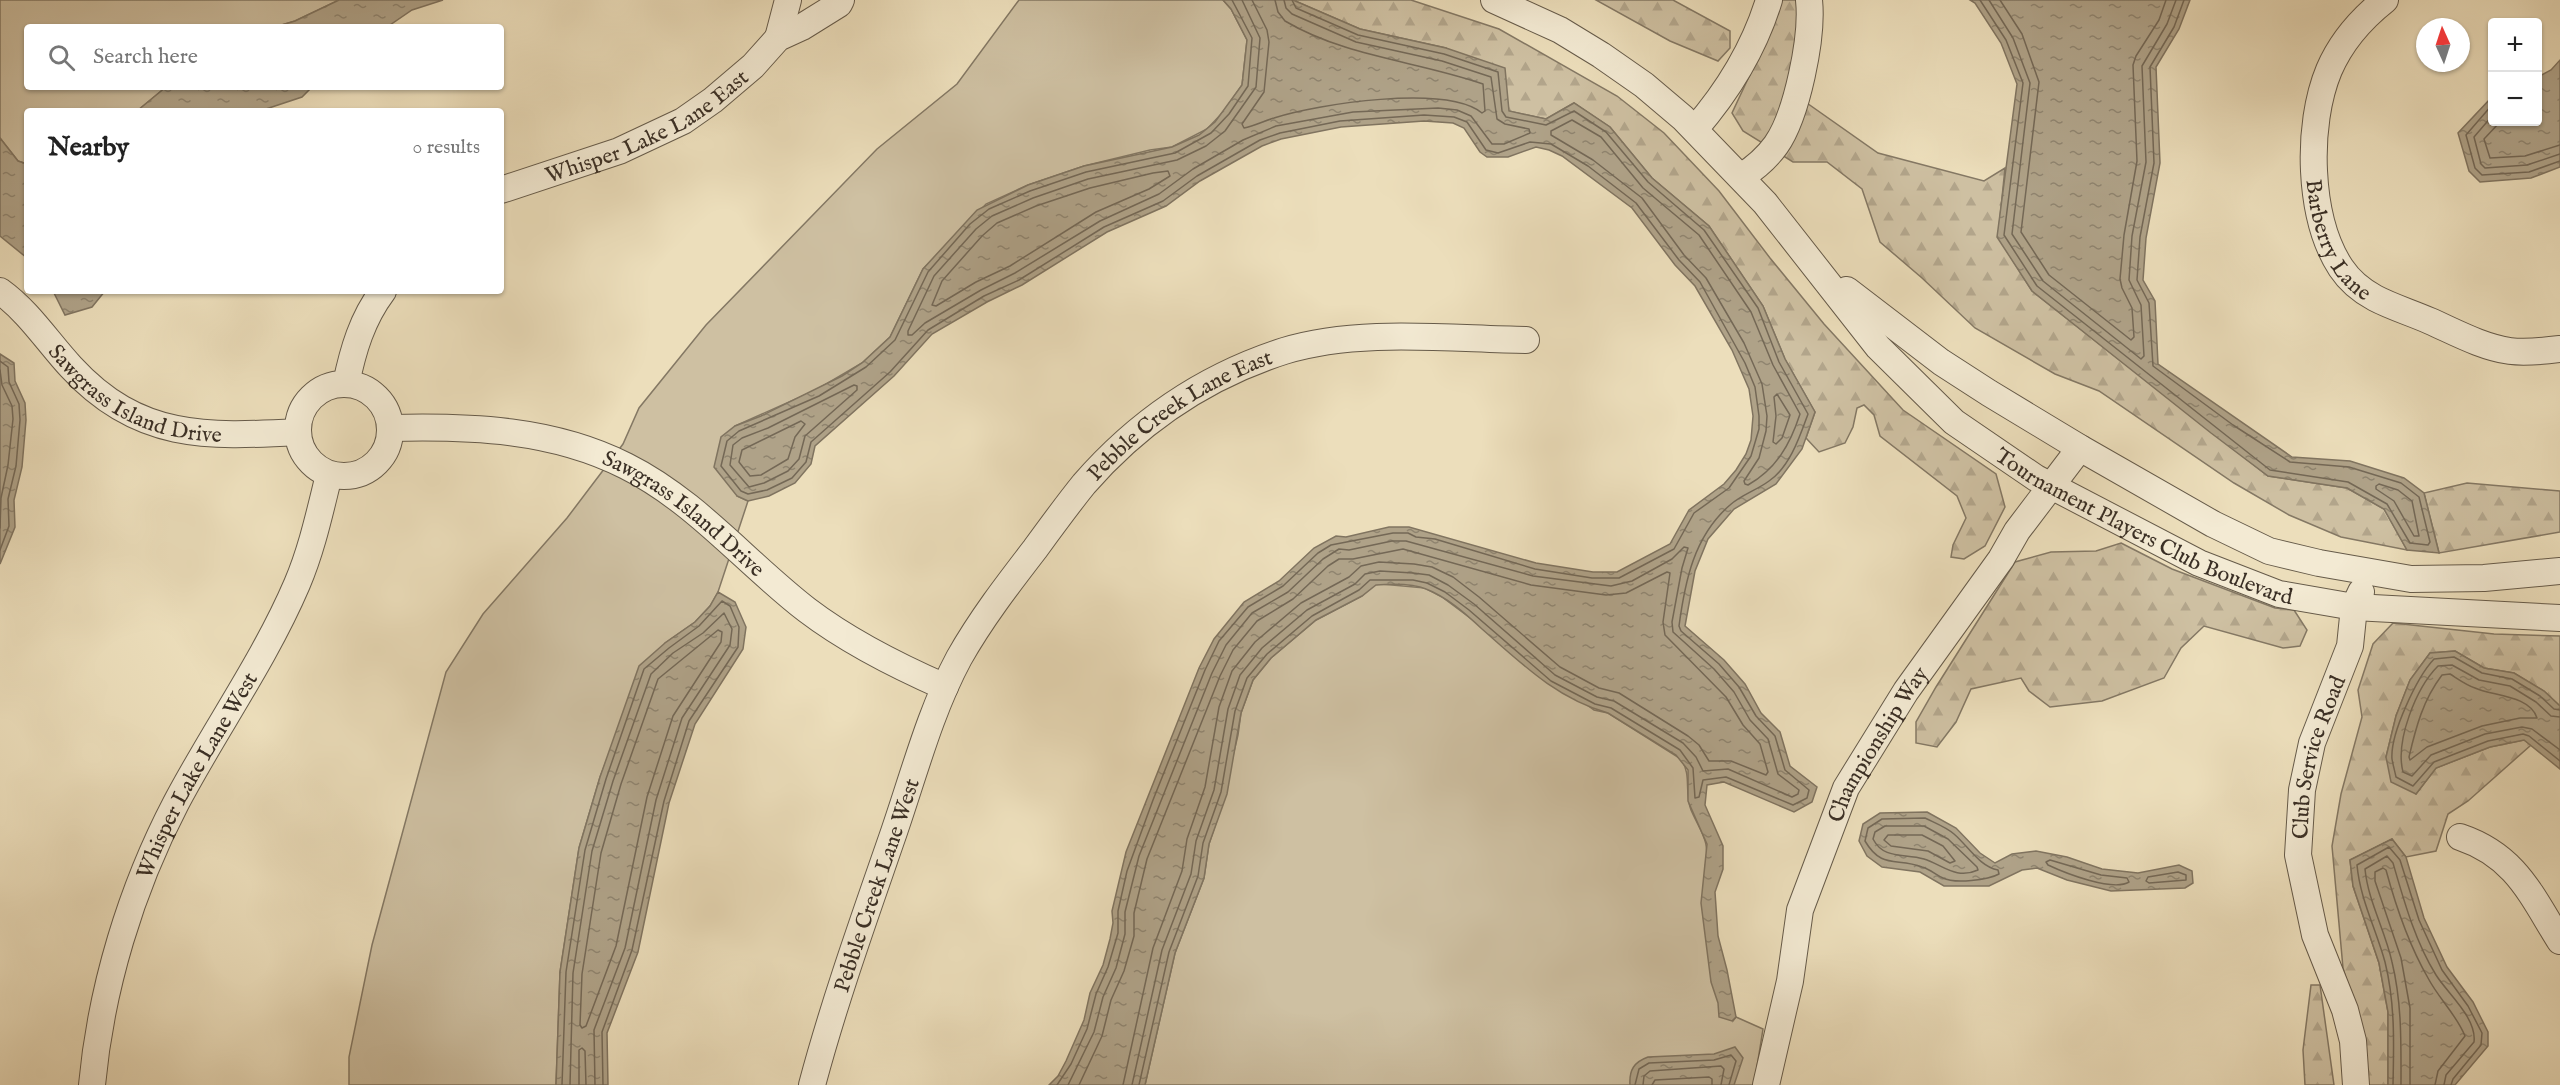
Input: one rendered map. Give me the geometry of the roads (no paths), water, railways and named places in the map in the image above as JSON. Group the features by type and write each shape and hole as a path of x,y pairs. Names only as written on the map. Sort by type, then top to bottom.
{"street":[{"name":"Whisper Lake Lane East","path":"778,38 788,0"},
{"name":"Whisper Lake Lane East","path":"504,189 620,152 674,126 713,100 753,66 778,38 802,27 839,4 841,0"},
{"name":"Tournament Players Club Boulevard","path":"1494,0 1560,30 1601,55 1644,85 1695,129 1741,177 1813,262 1878,346 1954,422 2036,478 2199,563 2279,594 2354,607 2560,618"},
{"path":"1695,129 1730,85 1763,21 1769,0"},
{"path":"1741,177 1761,164 1777,144 1788,121 1807,46 1809,0"},
{"name":"Barberry Lane","path":"2385,0 2352,32 2339,51 2329,71 2321,97 2314,153 2317,196 2331,250 2342,269 2357,285 2375,298 2489,346 2510,351 2560,349"},
{"name":"Tournament Players Club Boulevard","path":"1813,262 1941,363 2080,448 2213,524 2269,550 2370,573 2411,579 2484,578 2560,571"},
{"name":"Sawgrass Island Drive","path":"0,291 33,320 70,367 92,388 143,419 196,434 229,436 297,432"},
{"path":"346,384 354,348 364,320 381,294"},
{"name":"Pebble Creek Lane East","path":"945,687 983,619 1083,486 1137,431 1200,387 1245,365 1287,350 1331,342 1377,338 1526,340"},
{"path":"346,384 370,392 381,401 388,414 391,428 388,446 382,458 371,469 358,475 344,477 329,475 308,460 300,447 297,432 302,412 308,401 318,391 333,385 346,384"},
{"name":"Sawgrass Island Drive","path":"391,428 452,427 537,436 595,453 625,465 654,481 694,511 806,609 836,631 915,674 945,687"},
{"name":"Championship Way","path":"1766,1085 1790,981 1800,910 1846,788 1906,691 2001,559 2017,531 2080,448"},
{"name":"Whisper Lake Lane West","path":"92,1085 103,1017 116,960 131,910 155,847 177,802 288,604 314,537 329,475"},
{"name":"Club Service Road","path":"2356,1085 2353,1041 2345,1010 2315,935 2298,855 2300,806 2308,762 2323,712 2350,646 2354,607 2370,573"},
{"name":"Pebble Creek Lane West","path":"812,1085 849,963 945,687"},
{"path":"2460,837 2491,850 2510,865 2560,941"}],"water":[{"path":"339,0 443,0 412,10 391,24 285,24"},
{"path":"1223,0 1293,0 1360,29 1446,48 1505,68 1509,111 1546,119 1574,103 1610,127 1652,178 1709,226 1763,306 1785,359 1815,412 1802,449 1776,484 1734,509 1708,539 1695,571 1685,626 1724,660 1745,684 1761,713 1780,732 1790,766 1817,787 1812,802 1794,812 1724,782 1707,785 1705,805 1723,846 1723,869 1715,892 1718,936 1736,1017 1732,1021 1719,1017 1718,1003 1711,982 1701,903 1707,844 1688,801 1688,770 1676,755 1608,713 1589,707 1556,689 1526,667 1449,601 1426,589 1414,586 1376,585 1362,596 1316,620 1271,658 1253,680 1241,713 1227,794 1209,844 1204,878 1175,953 1145,1085 1049,1085 1058,1076 1084,1020 1090,993 1103,965 1110,939 1113,923 1112,911 1126,852 1199,668 1214,639 1244,602 1279,581 1314,548 1336,536 1346,537 1389,527 1409,527 1536,563 1593,572 1617,572 1670,544 1689,510 1724,484 1746,454 1751,440 1753,416 1749,389 1732,350 1695,286 1675,265 1632,208 1562,156 1536,147 1508,157 1487,157 1480,152 1464,128 1453,123 1424,121 1341,127 1281,139 1262,146 1200,181 1166,206 1107,232 1022,285 987,302 932,334 894,376 815,446 811,464 795,483 769,496 748,501 737,496 714,467 721,437 735,426 761,416 842,376 862,363 890,337 923,269 977,210 1028,185 1084,166 1172,147 1199,135 1215,122 1242,85 1247,40 1231,9"},
{"path":"1970,0 2190,0 2179,29 2156,67 2160,163 2146,238 2143,280 2155,301 2158,364 2292,457 2350,461 2404,478 2424,493 2439,553 2407,550 2384,509 2347,488 2268,476 2032,291 1997,237 2017,84 2001,43 1975,3"},
{"path":"2560,60 2560,167 2531,178 2480,182 2469,171 2458,133 2488,101 2488,126 2542,126 2542,75 2551,70"},
{"path":"162,90 309,90 302,97 269,108 141,108"},
{"path":"0,138 18,161 24,163 24,256 0,236"},
{"path":"54,294 103,294 92,307 65,315"},
{"path":"0,354 14,363 15,381 25,403 26,420 22,467 14,500 15,527 0,564"},
{"path":"718,592 735,602 746,627 743,649 695,724 669,803 638,952 607,1033 608,1085 556,1085 560,972 579,848 600,777 639,666 665,643 695,622 710,606"},
{"path":"2455,651 2484,668 2514,673 2544,691 2560,706 2560,769 2524,740 2490,747 2436,768 2416,794 2391,782 2386,757 2396,716 2410,680 2430,653"},
{"path":"1927,812 1956,828 1980,853 1995,863 2012,854 2036,851 2067,857 2102,869 2138,873 2179,865 2192,871 2193,883 2185,888 2111,891 2067,880 2037,868 2022,870 1989,886 1944,886 1920,872 1882,867 1867,856 1859,841 1863,824 1880,813"},
{"path":"2392,839 2406,857 2424,918 2447,967 2473,1002 2488,1032 2488,1046 2455,1085 2388,1085 2388,1012 2379,963 2353,886 2350,860"},
{"path":"1735,1047 1743,1058 1734,1085 1630,1085 1633,1067 1648,1057 1714,1054"}]}
